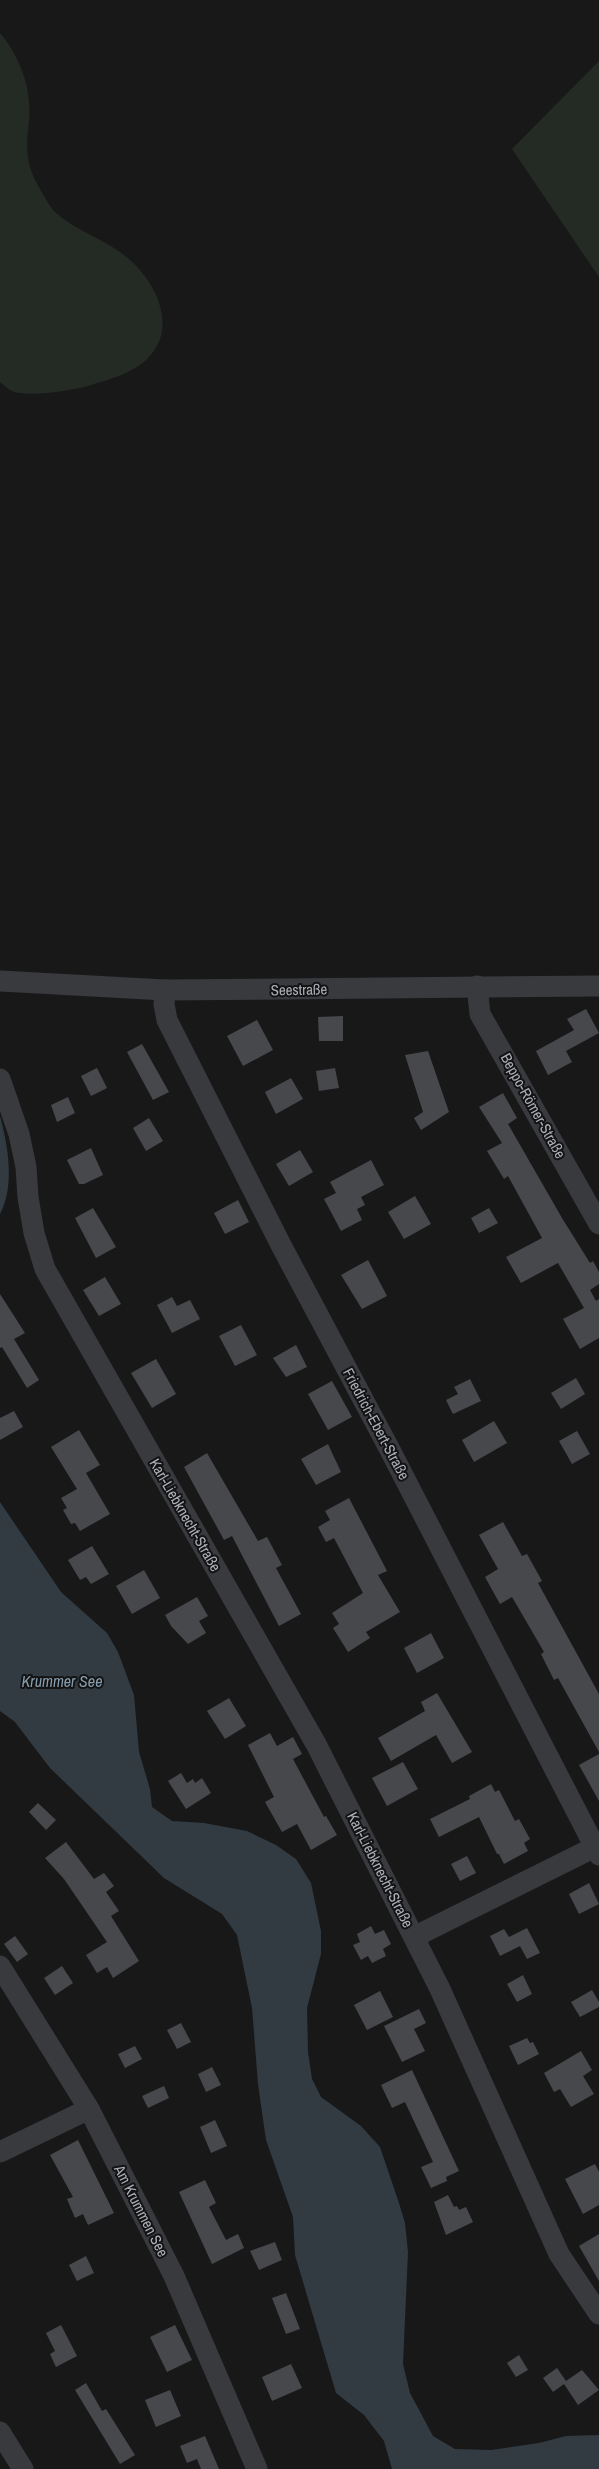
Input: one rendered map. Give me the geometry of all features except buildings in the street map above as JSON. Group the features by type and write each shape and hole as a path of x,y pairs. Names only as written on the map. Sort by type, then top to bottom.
{"street":[{"name":"Seestraße","path":"0,981 164,990 599,986"},
{"name":"Beppo-Römer-Straße","path":"477,986 480,1014 599,1224"},
{"name":"Friedrich-Ebert-Straße","path":"164,990 167,1020 282,1246 390,1450 597,1851"},
{"name":"Karl-Liebknecht-Straße","path":"0,1079 19,1134 26,1167 28,1197 34,1233 45,1269 316,1744 440,1989 559,2254 599,2314"},
{"name":"Karl-Liebknecht-Straße","path":"414,1937 597,1851"},
{"name":"Am Krummen See","path":"0,1966 89,2109 174,2276 257,2469"},
{"path":"0,2152 89,2109"},
{"path":"0,2432 23,2469"}],"shaded area":[{"path":"0,33 19,63 26,85 29,97 27,153 32,173 42,193 52,209 62,218 120,252 133,263 154,290 160,306 162,322 160,337 153,352 140,365 128,372 84,387 28,394 12,391 0,382"},
{"path":"599,61 599,277 512,149"}],"water":[{"path":"0,1116 9,1165 9,1178 5,1203 0,1214"},
{"name":"Krummer See","path":"0,1502 61,1592 107,1633 118,1652 134,1695 139,1752 150,1789 152,1807 172,1821 204,1823 247,1831 276,1845 296,1859 311,1883 321,1931 321,1954 307,2008 308,2052 312,2079 321,2097 361,2126 380,2147 399,2203 405,2223 408,2252 403,2364 410,2393 433,2436 455,2449 491,2450 539,2443 566,2436 599,2435 599,2469 392,2469 384,2441 364,2415 336,2393 295,2255 293,2217 266,2140 258,2084 252,2008 237,1935 222,1914 164,1878 50,1768 15,1722 0,1711"}]}
